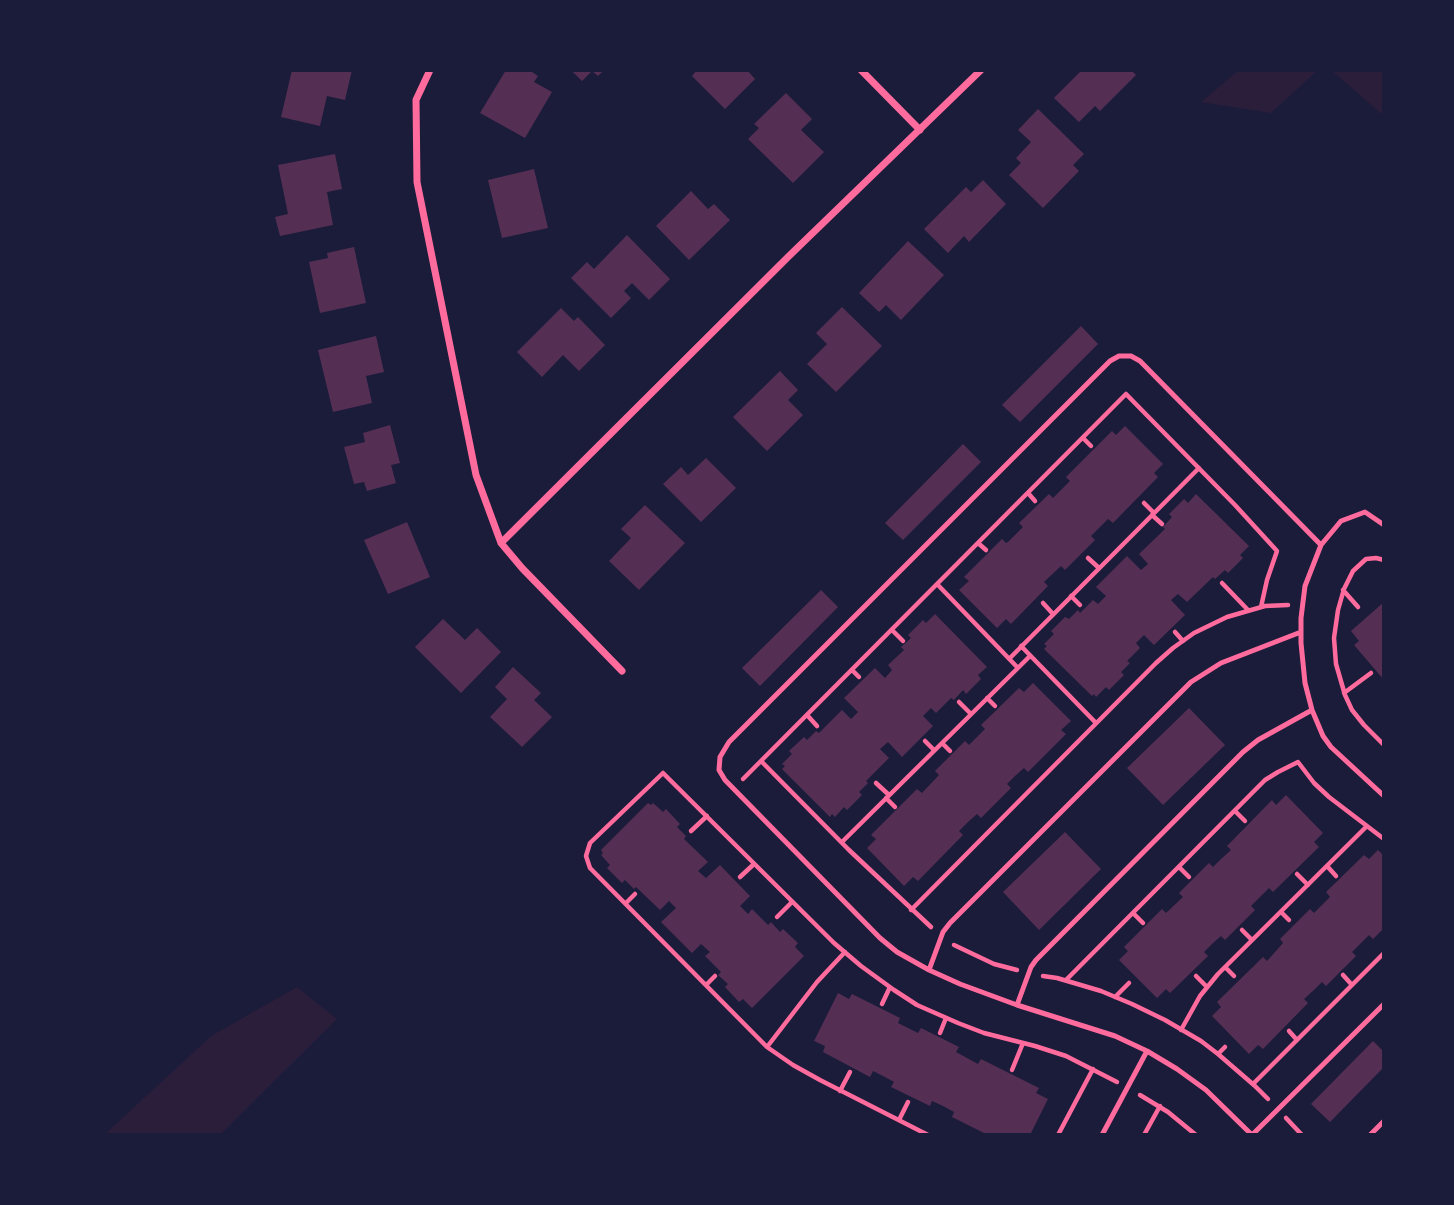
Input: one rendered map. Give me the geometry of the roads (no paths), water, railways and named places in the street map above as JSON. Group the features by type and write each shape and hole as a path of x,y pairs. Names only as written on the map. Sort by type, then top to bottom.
{"street":[{"path":"430,70 415,100 417,182 476,475 501,543 622,671"},
{"path":"861,70 920,130"},
{"path":"501,543 789,256 981,70"}],"lane":[{"path":"1321,545 1140,360 1126,355 1114,358 729,742 722,752 719,770 880,938 898,952 960,984 1115,1036 1147,1051 1206,1090 1252,1135 1384,1004"},
{"path":"1384,525 1365,512 1341,521 1321,545 1305,586 1301,632 1305,683 1323,736 1331,747 1384,796"},
{"path":"929,970 950,923 1191,682 1221,663 1301,632"},
{"path":"1017,1005 1028,973 1036,960 1243,752 1258,740 1312,710"},
{"path":"1102,1135 1147,1051"},
{"path":"1370,1135 1384,1121"}]}
